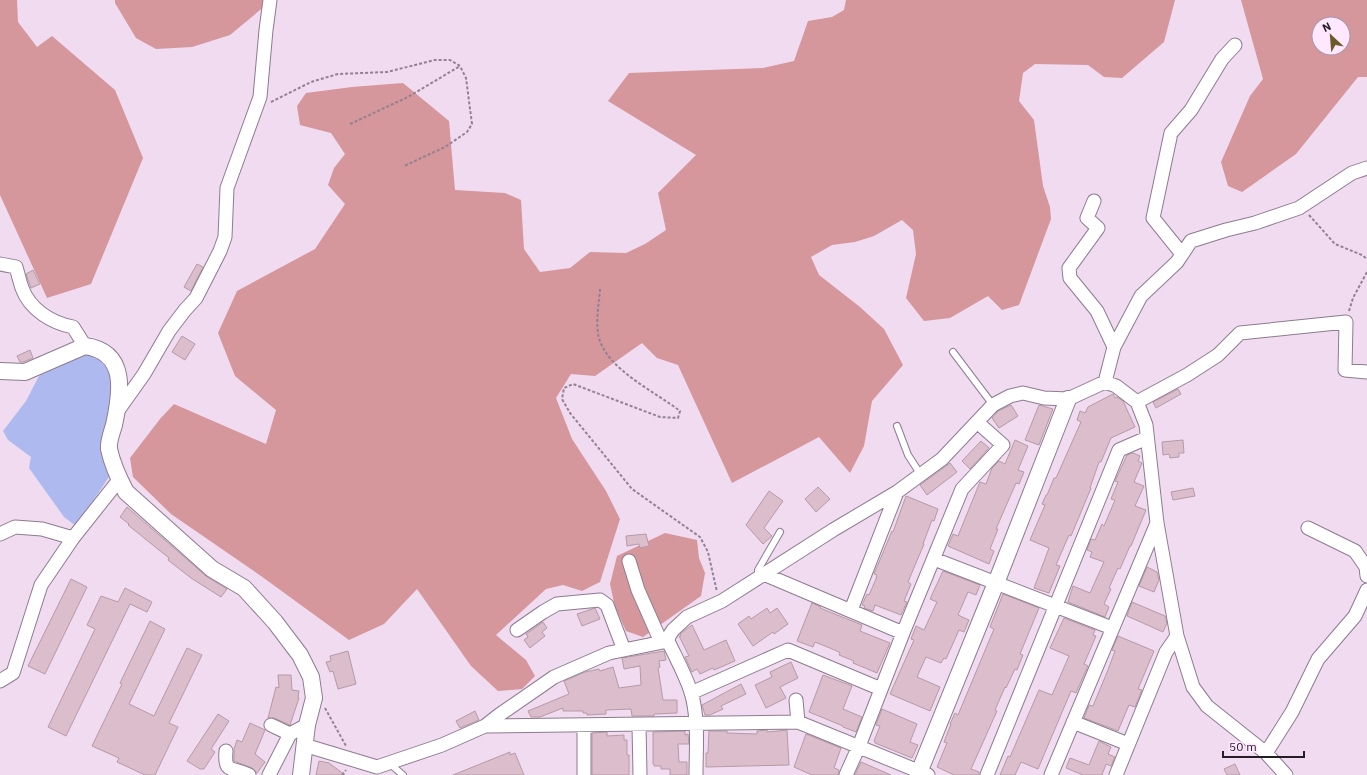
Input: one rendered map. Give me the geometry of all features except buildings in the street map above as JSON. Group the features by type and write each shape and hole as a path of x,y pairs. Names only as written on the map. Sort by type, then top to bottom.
{"street":[{"path":"117,412 144,374 169,331 196,298 220,251 225,237 227,188 260,97 270,0"},
{"path":"1182,254 1153,218 1171,133 1191,110 1222,59 1235,45"},
{"path":"1105,382 1114,347 1141,296 1177,262 1191,241 1196,238 1255,223 1299,208 1352,173 1367,168"},
{"path":"1094,201 1087,218 1098,228 1069,268 1070,278 1097,311 1114,347"},
{"path":"0,264 16,267 23,290 29,300 46,317 55,322 73,327 85,346"},
{"path":"1137,402 1187,376 1218,355 1240,333 1346,322 1345,370 1367,372"},
{"path":"0,371 25,372 85,346 104,352 112,359 117,372 120,387 117,412 109,448 119,480 126,492 212,569 244,588 275,622 300,655 311,677 314,698 307,725 301,775"},
{"path":"304,745 381,768 442,745 486,726 499,715 554,678 609,653 665,642 673,630 687,617 722,602 833,530 897,492 921,475 942,459 994,405 1010,396 1023,393 1044,398 1068,399 1105,382 1116,386 1137,402 1146,425 1156,523 1177,636 1193,687 1207,706 1266,754 1286,775"},
{"path":"486,726 798,722 859,746 922,774 1068,399"},
{"path":"846,775 962,490 1003,445 976,422"},
{"path":"987,775 1119,450 1147,438"},
{"path":"0,681 13,674 41,586 73,538 119,480"},
{"path":"851,610 897,492"},
{"path":"1051,775 1156,523"},
{"path":"0,534 15,527 42,529 73,538"},
{"path":"1308,528 1356,551 1366,567 1367,576"},
{"path":"934,559 1112,628"},
{"path":"629,561 638,590 665,642 682,669 691,693 696,724 696,775"},
{"path":"762,577 851,610 903,633"},
{"path":"1266,754 1292,712 1318,659 1355,616 1367,590"},
{"path":"517,630 557,604 600,600 606,605 624,650"},
{"path":"1116,775 1166,652 1177,636"},
{"path":"691,693 788,650 881,689"},
{"path":"796,700 798,722"},
{"path":"1073,722 1128,744"},
{"path":"271,725 290,734"},
{"path":"269,775 290,734 307,725"},
{"path":"584,725 584,775"},
{"path":"639,725 640,775"},
{"path":"226,751 225,763 227,767 249,775"}],"lane":[{"path":"953,352 994,405"},
{"path":"897,426 908,455 921,475"},
{"path":"762,577 758,570 780,532"},
{"path":"381,768 403,775"}],"path":[{"path":"256,110 284,94 310,82 338,74 387,72 435,60 450,60 460,66 466,78 472,124 467,132 445,146 404,166"},
{"path":"350,124 408,97 460,66"},
{"path":"1299,208 1308,214 1335,244 1362,255 1367,259"},
{"path":"1346,322 1353,298 1367,272"},
{"path":"600,289 597,321 599,338 607,356 622,371 680,411 678,418 660,417 573,384 564,388 562,399 570,413 632,489 700,537 708,552 717,592"},
{"path":"314,698 327,710 354,760"}],"shaded area":[{"path":"0,0 17,0 18,22 37,47 52,36 115,90 143,158 91,284 47,298 0,195"},
{"path":"115,0 263,0 265,6 230,35 192,47 156,49 136,38 115,3"},
{"path":"846,0 1175,0 1164,42 1122,78 1104,77 1088,65 1035,64 1023,73 1019,101 1034,120 1043,186 1050,207 1051,219 1019,305 1002,310 988,296 950,318 924,321 906,298 916,254 913,230 902,220 874,236 855,242 832,245 811,257 819,275 860,307 884,329 903,365 872,401 864,446 850,473 819,437 732,483 678,365 657,358 642,343 595,376 571,374 556,398 572,439 606,491 620,519 600,582 582,591 563,585 546,589 496,635 526,660 535,676 522,689 498,691 471,666 417,589 384,624 349,640 261,576 171,514 133,477 130,458 160,419 174,404 266,444 276,410 235,376 218,333 237,291 315,249 345,204 328,185 334,168 345,154 331,133 300,125 297,106 306,93 352,87 403,83 449,121 455,190 505,193 521,200 524,249 540,272 570,268 590,252 626,253 645,244 666,230 658,193 696,155 608,101 629,73 763,68 794,61 808,21 832,17 844,10"},
{"path":"1241,0 1367,0 1367,77 1358,77 1296,154 1242,192 1228,186 1221,162 1250,96 1263,79"},
{"path":"665,533 697,540 699,558 705,573 701,596 643,637 626,631 615,607 610,584 617,556"}],"water":[{"path":"81,351 100,358 104,361 113,374 111,474 76,526 64,517 29,468 31,457 8,440 3,431 26,401 39,376"}]}
